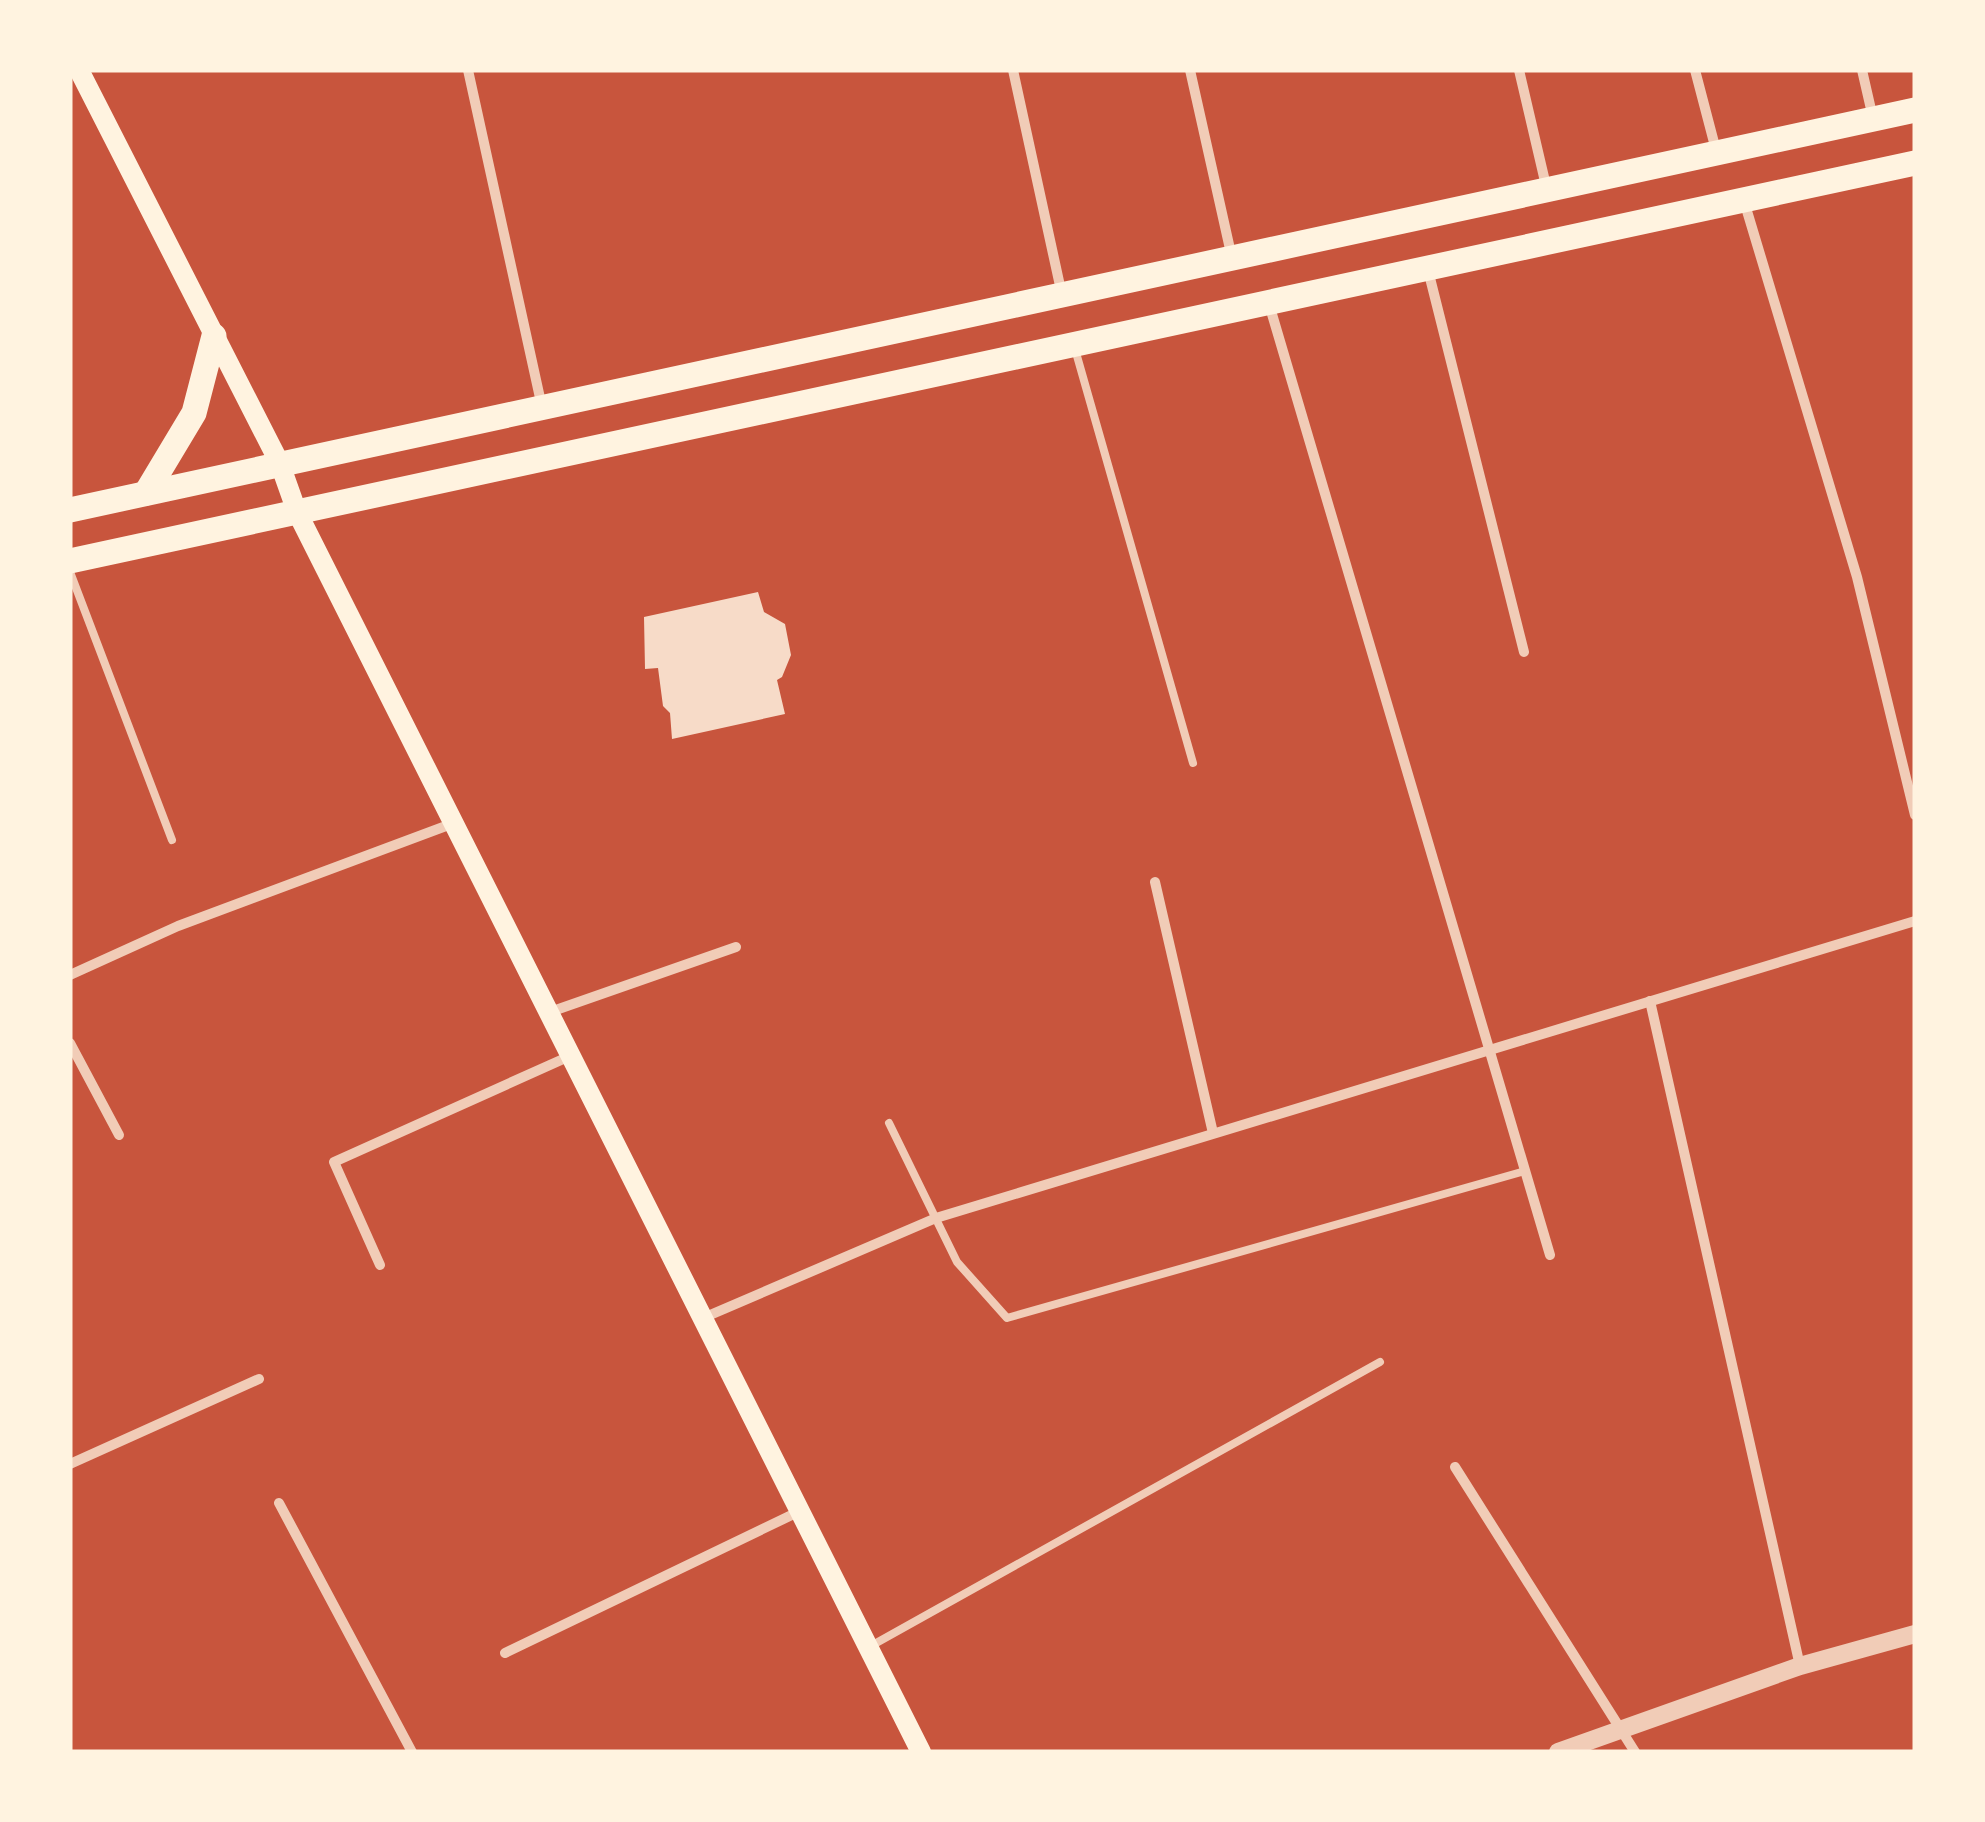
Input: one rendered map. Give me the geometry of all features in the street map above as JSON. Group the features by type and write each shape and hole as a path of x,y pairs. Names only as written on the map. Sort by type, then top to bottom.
{"main road":[{"path":"79,70 280,464 297,512 921,1752"},
{"path":"70,510 1915,110"},
{"path":"70,562 1915,163"},
{"path":"146,493 194,413 214,336"}],"street":[{"path":"468,70 542,408"},
{"path":"1012,70 1062,296"},
{"path":"1190,70 1232,259"},
{"path":"1519,70 1547,191"},
{"path":"1696,70 1717,155"},
{"path":"1862,70 1874,119"},
{"path":"1743,200 1857,577 1915,815"},
{"path":"1427,268 1524,652"},
{"path":"1268,303 1550,1255"},
{"path":"70,974 178,926 454,823"},
{"path":"1155,882 1213,1134"},
{"path":"703,1318 936,1218 1915,921"},
{"path":"550,1012 736,947"},
{"path":"1650,1001 1800,1666"},
{"path":"70,1044 119,1136"},
{"path":"380,1265 334,1162 571,1055"},
{"path":"70,1464 259,1379"},
{"path":"1455,1467 1635,1752"},
{"path":"280,1503 412,1752"},
{"path":"505,1652 800,1511"},
{"path":"1558,1752 1800,1666 1915,1634"}],"lane":[{"path":"1074,345 1193,763"},
{"path":"70,572 172,840"},
{"path":"889,1123 957,1262 1007,1318 1525,1171"},
{"path":"868,1647 1380,1362"}],"building":[{"path":"758,592 764,612 785,624 791,655 777,680 785,714 672,739 670,713 663,706 658,668 645,669 644,617"}]}
